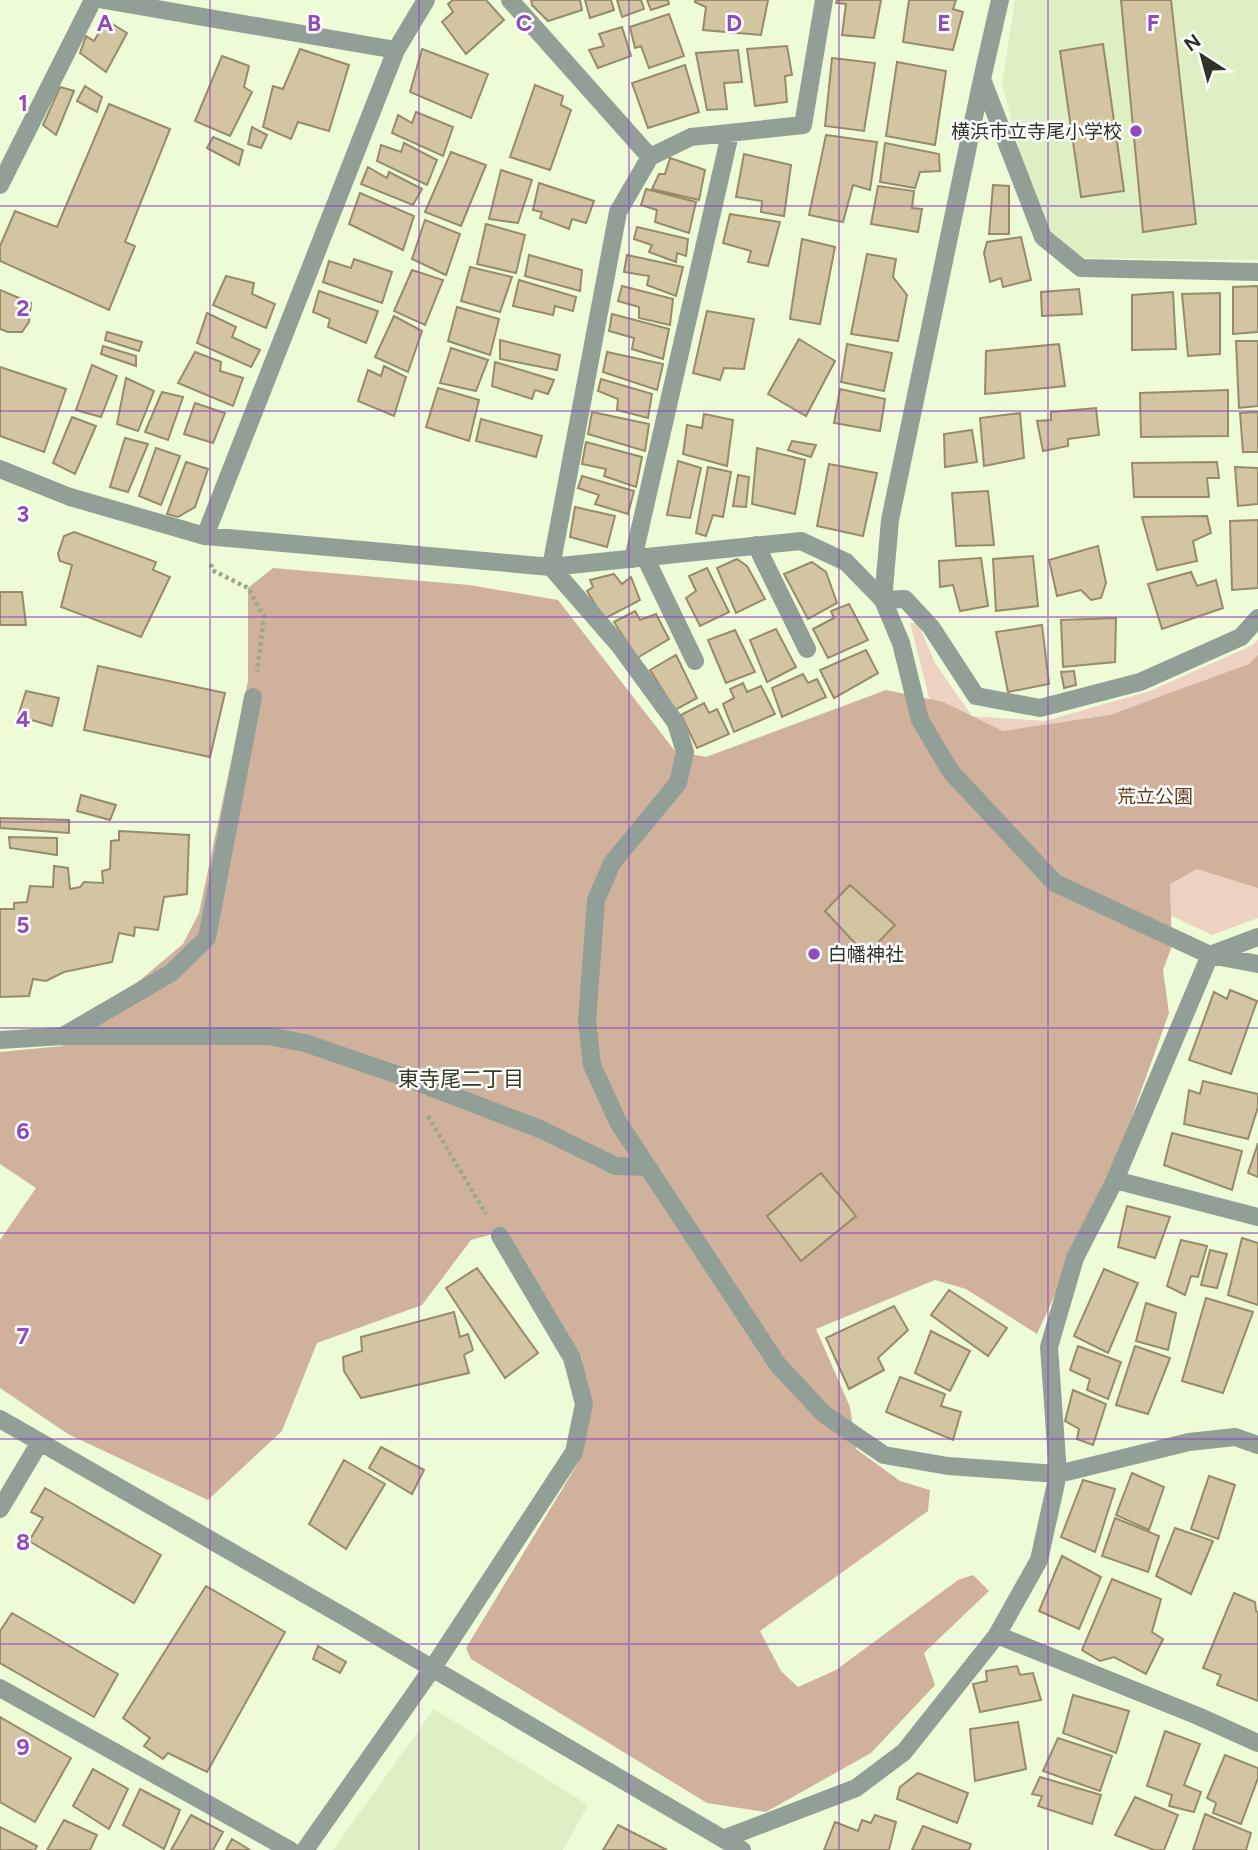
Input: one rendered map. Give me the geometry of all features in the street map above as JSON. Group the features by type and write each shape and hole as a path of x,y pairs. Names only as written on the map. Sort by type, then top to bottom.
{"street":[{"path":"0,185 93,0"},
{"path":"104,0 396,50"},
{"path":"205,536 396,50 426,0"},
{"path":"510,0 650,157"},
{"path":"551,567 618,212 650,157 691,138 803,125 824,0"},
{"path":"883,600 890,520 1000,0"},
{"path":"982,79 1043,237 1081,268 1258,272"},
{"path":"695,661 639,558 730,134"},
{"path":"0,469 70,497 205,536 551,567 801,541 846,562 883,600 901,643 920,719 951,772 1055,883 1210,955 1258,964"},
{"path":"756,545 807,649"},
{"path":"551,567 627,656 676,723 685,752 678,783 612,863 596,900 587,1021 592,1065 618,1122 778,1365 824,1414 884,1455 948,1466 1058,1474 1189,1441 1236,1437 1258,1446"},
{"path":"883,600 905,599 931,627 976,696 1040,708 1140,682 1241,637 1258,618"},
{"path":"63,1036 171,973 207,938 253,697"},
{"path":"723,1839 856,1788 904,1752 997,1634 1039,1560 1058,1474 1048,1347 1074,1258 1115,1180 1210,955 1258,937"},
{"path":"0,1040 63,1036 268,1037 305,1043 540,1129 616,1166 646,1167"},
{"path":"1115,1180 1258,1217"},
{"path":"305,1850 432,1670 573,1451 584,1404 572,1358 500,1236"},
{"path":"0,1419 742,1850"},
{"path":"0,1509 40,1442"},
{"path":"997,1634 1258,1743"},
{"path":"0,1688 290,1850"}],"path":[{"path":"205,536 212,569 248,587 264,617 253,697"},
{"path":"404,1077 500,1236"}],"shaded area":[{"name":"横浜市立寺尾小学校","path":"1015,0 1258,0 1258,260 1083,258 1048,229 1027,178 1002,84"},
{"path":"434,1709 588,1805 563,1850 333,1850"}],"green space":[{"path":"273,568 469,585 558,600 675,751 706,757 886,690 943,702 1003,731 1110,715 1249,664 1258,655 1258,888 1197,869 1170,884 1172,946 1163,970 1169,1013 1114,1166 1037,1334 966,1289 935,1280 816,1329 850,1407 856,1449 900,1481 930,1490 928,1511 760,1631 781,1671 798,1687 836,1670 958,1580 973,1575 989,1591 924,1653 935,1685 871,1753 766,1812 707,1803 471,1659 466,1648 578,1463 588,1417 582,1358 507,1230 471,1240 422,1305 317,1343 282,1431 208,1500 68,1434 0,1388 0,1240 36,1188 0,1164 0,1052 62,1046 183,944 199,913 248,681 248,588"},
{"name":"荒立公園","path":"910,623 918,623 935,663 972,716 1045,721 1150,691 1253,645 1258,639 1258,918 1212,935 1075,870 934,717"}],"building":[{"path":"453,0 486,0 504,20 466,54 442,22 453,12 448,4"},
{"path":"531,0 580,0 582,10 548,21 532,5"},
{"path":"585,0 611,0 614,10 590,18"},
{"path":"617,0 641,0 644,9 622,17"},
{"path":"647,0 668,0 669,4 651,10"},
{"path":"695,0 768,0 761,35 703,30 706,7"},
{"path":"837,0 881,0 874,38 842,35 846,4 836,3"},
{"path":"909,0 956,0 953,9 963,12 953,50 903,42"},
{"path":"1121,0 1171,0 1196,224 1143,232"},
{"path":"669,14 684,56 649,68 641,46 635,48 630,27"},
{"path":"106,20 127,33 106,72 80,53 86,36 94,41"},
{"path":"622,27 631,56 598,68 589,50 604,46 599,34"},
{"path":"1103,44 1124,191 1081,197 1060,51"},
{"path":"787,46 792,75 785,76 787,102 755,106 747,49"},
{"path":"300,49 349,65 329,131 298,122 291,139 263,127 273,86 283,89"},
{"path":"422,49 488,74 471,118 410,92"},
{"path":"738,50 742,82 724,83 727,109 707,110 696,53"},
{"path":"222,56 249,66 244,87 252,92 230,136 195,121"},
{"path":"832,58 875,63 864,131 825,126"},
{"path":"897,62 946,71 935,145 886,136"},
{"path":"685,65 699,112 648,128 632,83"},
{"path":"535,85 563,96 561,105 571,110 550,170 510,157"},
{"path":"85,86 102,97 97,112 77,101"},
{"path":"60,87 74,91 56,135 43,125"},
{"path":"109,104 170,129 125,242 135,246 109,310 0,261 0,246 15,211 57,227"},
{"path":"416,112 453,127 443,156 392,133 398,115 412,123"},
{"path":"252,127 267,135 261,148 248,144"},
{"path":"826,135 877,142 870,190 853,185 843,222 809,215"},
{"path":"213,137 243,150 239,165 207,148"},
{"path":"404,143 437,160 427,185 377,161 381,145 401,152"},
{"path":"885,143 939,154 940,171 920,172 915,188 880,182"},
{"path":"451,152 486,165 461,226 425,212"},
{"path":"744,154 791,165 784,216 761,212 762,201 736,197"},
{"path":"670,158 705,170 699,200 652,189 659,174 665,174"},
{"path":"368,167 387,178 389,172 422,189 413,205 361,184"},
{"path":"501,170 532,180 518,223 489,219"},
{"path":"539,183 594,201 586,223 572,219 569,229 540,218 542,212 533,210"},
{"path":"993,185 1009,186 1009,234 989,234"},
{"path":"878,186 914,191 912,208 922,209 918,232 871,224"},
{"path":"646,189 696,202 689,233 655,222 657,210 641,205"},
{"path":"360,193 414,216 403,250 349,224"},
{"path":"730,214 780,222 768,266 748,262 751,251 723,243"},
{"path":"425,220 460,234 446,275 412,259"},
{"path":"486,224 525,235 516,273 477,264"},
{"path":"637,227 688,239 686,256 677,253 676,262 649,252 652,245 634,239"},
{"path":"1021,237 1031,280 1003,287 1001,278 990,282 984,253 987,242"},
{"path":"802,239 835,247 820,324 790,319"},
{"path":"867,254 896,259 893,277 907,295 898,341 851,334"},
{"path":"529,255 582,270 580,291 525,276"},
{"path":"627,255 683,267 676,296 647,285 649,276 624,272"},
{"path":"354,259 392,272 382,303 323,282 329,261 351,268"},
{"path":"470,267 512,277 500,312 461,301"},
{"path":"412,270 443,280 425,325 394,311"},
{"path":"226,276 254,283 252,294 275,304 266,328 213,305"},
{"path":"519,280 576,297 573,311 555,306 553,315 513,306"},
{"path":"622,286 673,299 670,325 639,318 639,307 618,301"},
{"path":"1258,286 1258,332 1233,334 1233,287"},
{"path":"1079,289 1082,314 1042,316 1041,292"},
{"path":"0,290 31,303 29,322 22,332 0,329"},
{"path":"319,291 378,311 366,343 328,327 330,319 313,312"},
{"path":"1173,292 1176,349 1132,350 1132,295"},
{"path":"1220,293 1220,354 1188,356 1182,294"},
{"path":"457,307 499,319 490,355 448,341"},
{"path":"707,311 754,319 744,369 724,368 720,380 693,373"},
{"path":"207,313 236,327 232,337 260,350 251,367 197,343"},
{"path":"612,314 669,329 663,359 632,349 634,338 609,331"},
{"path":"394,316 422,331 408,372 375,357"},
{"path":"107,332 142,342 139,351 105,340"},
{"path":"799,339 835,361 806,416 768,394"},
{"path":"500,340 560,355 557,370 500,359"},
{"path":"1236,341 1258,341 1258,406 1239,408"},
{"path":"847,344 892,353 884,391 841,382"},
{"path":"1059,344 1065,386 985,394 986,351"},
{"path":"103,346 136,356 136,366 101,354"},
{"path":"451,348 488,360 476,391 440,383"},
{"path":"195,352 221,362 220,371 243,378 233,406 178,383"},
{"path":"607,352 663,364 657,390 603,372"},
{"path":"495,362 554,380 548,394 535,390 532,399 492,386"},
{"path":"92,365 117,376 101,417 76,410"},
{"path":"384,366 406,377 394,416 358,401 368,370 381,376"},
{"path":"0,367 66,389 44,452 0,436"},
{"path":"126,378 154,391 138,431 117,424"},
{"path":"601,379 652,394 648,418 617,410 618,399 598,391"},
{"path":"438,388 479,400 469,441 426,427"},
{"path":"840,389 885,399 880,431 834,423"},
{"path":"1228,390 1228,436 1141,437 1140,393"},
{"path":"162,392 183,397 168,440 145,432"},
{"path":"195,403 225,413 213,443 184,434"},
{"path":"1096,408 1099,435 1068,439 1068,446 1043,451 1037,421 1051,420 1051,412"},
{"path":"592,412 649,424 645,451 588,434"},
{"path":"1258,412 1258,452 1243,452 1240,413"},
{"path":"1020,413 1024,458 984,466 980,418"},
{"path":"704,414 733,420 727,466 683,454 687,425 702,428"},
{"path":"72,417 96,426 75,474 53,463"},
{"path":"481,419 542,436 536,457 476,441"},
{"path":"972,430 977,462 945,467 944,434"},
{"path":"125,438 148,444 128,492 110,487"},
{"path":"792,441 816,445 811,457 788,450"},
{"path":"586,442 642,457 636,487 604,476 606,469 582,464"},
{"path":"156,448 180,456 161,505 139,496"},
{"path":"757,448 805,460 795,514 752,504"},
{"path":"678,461 701,468 690,518 667,515"},
{"path":"186,462 208,469 195,507 178,517 167,514"},
{"path":"1217,462 1219,478 1207,478 1209,497 1134,497 1132,463"},
{"path":"829,464 877,473 863,536 817,526"},
{"path":"708,467 731,472 723,517 713,515 706,536 696,533"},
{"path":"1235,467 1258,468 1258,504 1238,506"},
{"path":"738,475 749,477 746,507 733,506"},
{"path":"582,476 634,491 628,514 595,504 599,495 578,488"},
{"path":"988,491 994,545 956,546 952,493"},
{"path":"575,507 615,516 607,547 570,537"},
{"path":"1207,516 1211,533 1193,541 1197,561 1157,570 1142,517"},
{"path":"1258,520 1258,588 1232,590 1230,521"},
{"path":"74,532 156,562 153,570 170,577 141,637 61,607 72,565 60,561 58,554 64,536"},
{"path":"1098,546 1106,583 1101,598 1091,600 1081,590 1057,596 1049,560"},
{"path":"1033,556 1038,606 996,611 993,559"},
{"path":"981,558 988,606 960,611 953,585 940,587 939,561"},
{"path":"737,559 747,566 765,599 736,613 717,568"},
{"path":"812,562 826,572 837,603 808,619 784,574"},
{"path":"707,568 729,612 700,626 686,598 696,591 689,576"},
{"path":"1191,572 1197,586 1216,580 1223,608 1162,629 1148,584"},
{"path":"614,574 622,584 631,577 640,600 604,619 587,591 593,587 590,580"},
{"path":"0,592 22,592 26,625 0,625"},
{"path":"849,604 868,640 828,658 813,629 834,618 831,611"},
{"path":"635,611 640,620 656,614 669,639 637,658 614,622"},
{"path":"1116,618 1115,662 1063,667 1061,620"},
{"path":"1042,625 1049,684 1008,692 996,632"},
{"path":"776,629 796,667 767,682 750,640"},
{"path":"735,630 755,672 726,683 708,640"},
{"path":"866,650 878,673 834,698 820,670"},
{"path":"676,655 697,698 675,710 650,670"},
{"path":"98,666 225,693 210,757 84,730"},
{"path":"1074,671 1076,685 1064,688 1061,672"},
{"path":"803,674 808,683 817,679 826,697 782,717 772,688"},
{"path":"743,683 747,692 761,686 775,714 734,732 723,704 734,698 730,689"},
{"path":"26,691 59,698 52,726 18,716"},
{"path":"704,703 709,713 717,709 729,734 697,748 681,715"},
{"path":"81,795 116,805 110,820 77,811"},
{"path":"0,818 69,820 69,833 0,828"},
{"path":"119,831 189,835 187,894 164,897 158,930 135,927 134,936 119,933 112,962 64,972 46,981 33,979 29,996 0,997 0,909 14,909 14,903 27,902 30,886 53,887 54,866 68,868 70,889 80,887 84,882 103,883 102,871 110,869 111,841 119,840"},
{"path":"9,837 57,838 57,855 10,848"},
{"path":"850,885 895,925 866,955 825,911"},
{"path":"1230,990 1257,1001 1231,1074 1189,1060 1214,992 1227,999"},
{"path":"1203,1081 1258,1094 1258,1107 1248,1139 1184,1124 1189,1090 1200,1094"},
{"path":"1172,1133 1242,1151 1232,1190 1164,1165"},
{"path":"1258,1143 1258,1177 1248,1173"},
{"path":"821,1173 856,1216 801,1261 767,1216"},
{"path":"1127,1206 1170,1217 1155,1258 1118,1247"},
{"path":"1242,1238 1258,1243 1258,1305 1228,1295"},
{"path":"1181,1240 1207,1246 1198,1277 1191,1276 1185,1295 1167,1286"},
{"path":"1210,1250 1227,1254 1217,1288 1201,1285"},
{"path":"477,1268 538,1353 505,1378 446,1288"},
{"path":"1104,1269 1138,1283 1108,1353 1074,1336"},
{"path":"949,1290 1007,1328 988,1356 931,1315"},
{"path":"1206,1298 1253,1312 1223,1393 1182,1381"},
{"path":"1146,1303 1176,1313 1168,1350 1136,1341"},
{"path":"894,1306 908,1330 878,1358 884,1370 849,1389 826,1338"},
{"path":"454,1312 460,1337 468,1334 473,1350 464,1355 469,1373 361,1398 344,1371 343,1357 362,1351 361,1337"},
{"path":"931,1331 970,1351 950,1391 915,1373"},
{"path":"1078,1346 1121,1362 1108,1399 1087,1390 1090,1379 1070,1370"},
{"path":"1135,1346 1170,1358 1148,1414 1116,1405"},
{"path":"900,1377 945,1394 941,1406 961,1412 953,1440 886,1412"},
{"path":"1073,1390 1106,1404 1093,1445 1077,1439 1079,1429 1065,1421"},
{"path":"381,1447 424,1470 412,1494 369,1468"},
{"path":"344,1460 385,1484 346,1549 309,1524"},
{"path":"1132,1473 1164,1487 1149,1530 1116,1515"},
{"path":"1209,1476 1235,1485 1218,1539 1191,1529"},
{"path":"1083,1480 1115,1489 1095,1552 1061,1537"},
{"path":"45,1488 161,1555 134,1603 29,1541 43,1518 31,1512"},
{"path":"1115,1518 1159,1536 1148,1572 1102,1556"},
{"path":"1175,1528 1213,1541 1191,1594 1156,1576"},
{"path":"1062,1556 1101,1577 1079,1629 1039,1611"},
{"path":"1112,1579 1161,1599 1152,1632 1163,1639 1146,1674 1114,1657 1100,1661 1082,1650"},
{"path":"206,1586 285,1632 207,1772 168,1753 163,1759 144,1746 150,1738 123,1718"},
{"path":"1234,1593 1255,1602 1258,1612 1258,1701 1217,1685 1221,1675 1203,1668"},
{"path":"12,1613 118,1674 94,1717 0,1663 0,1631"},
{"path":"318,1646 346,1662 340,1673 313,1659"},
{"path":"1017,1666 1020,1675 1033,1673 1041,1700 980,1712 973,1684 987,1681 986,1671"},
{"path":"1073,1695 1129,1711 1116,1753 1063,1733"},
{"path":"0,1717 71,1758 35,1822 0,1802"},
{"path":"1018,1722 1026,1769 975,1781 970,1729"},
{"path":"1165,1731 1200,1744 1184,1785 1201,1792 1194,1812 1169,1806 1172,1795 1147,1786"},
{"path":"1058,1738 1112,1756 1100,1791 1043,1771"},
{"path":"1225,1755 1258,1768 1258,1778 1241,1824 1213,1813 1216,1803 1207,1798"},
{"path":"93,1769 128,1789 109,1829 73,1806"},
{"path":"918,1773 968,1793 957,1823 897,1799 900,1787"},
{"path":"1040,1777 1101,1795 1092,1824 1038,1806 1042,1796 1032,1794"},
{"path":"140,1789 180,1810 164,1849 123,1825"},
{"path":"1135,1797 1178,1815 1164,1850 1154,1850 1115,1835"},
{"path":"1205,1814 1251,1833 1246,1850 1193,1850"},
{"path":"191,1815 223,1832 213,1850 171,1850"},
{"path":"875,1815 896,1822 889,1850 824,1850 835,1822 858,1831 862,1820 871,1823"},
{"path":"64,1820 97,1835 90,1850 47,1850"},
{"path":"618,1825 667,1850 603,1850"},
{"path":"923,1826 971,1844 969,1850 912,1850"},
{"path":"0,1827 37,1846 35,1850 0,1850"},
{"path":"232,1839 250,1850 226,1850"}],"place":[{"name":"横浜市立寺尾小学校","path":"1136,131"},
{"name":"白幡神社","path":"814,954"}],"district":[{"name":"東寺尾二丁目","path":"461,1079"}]}
